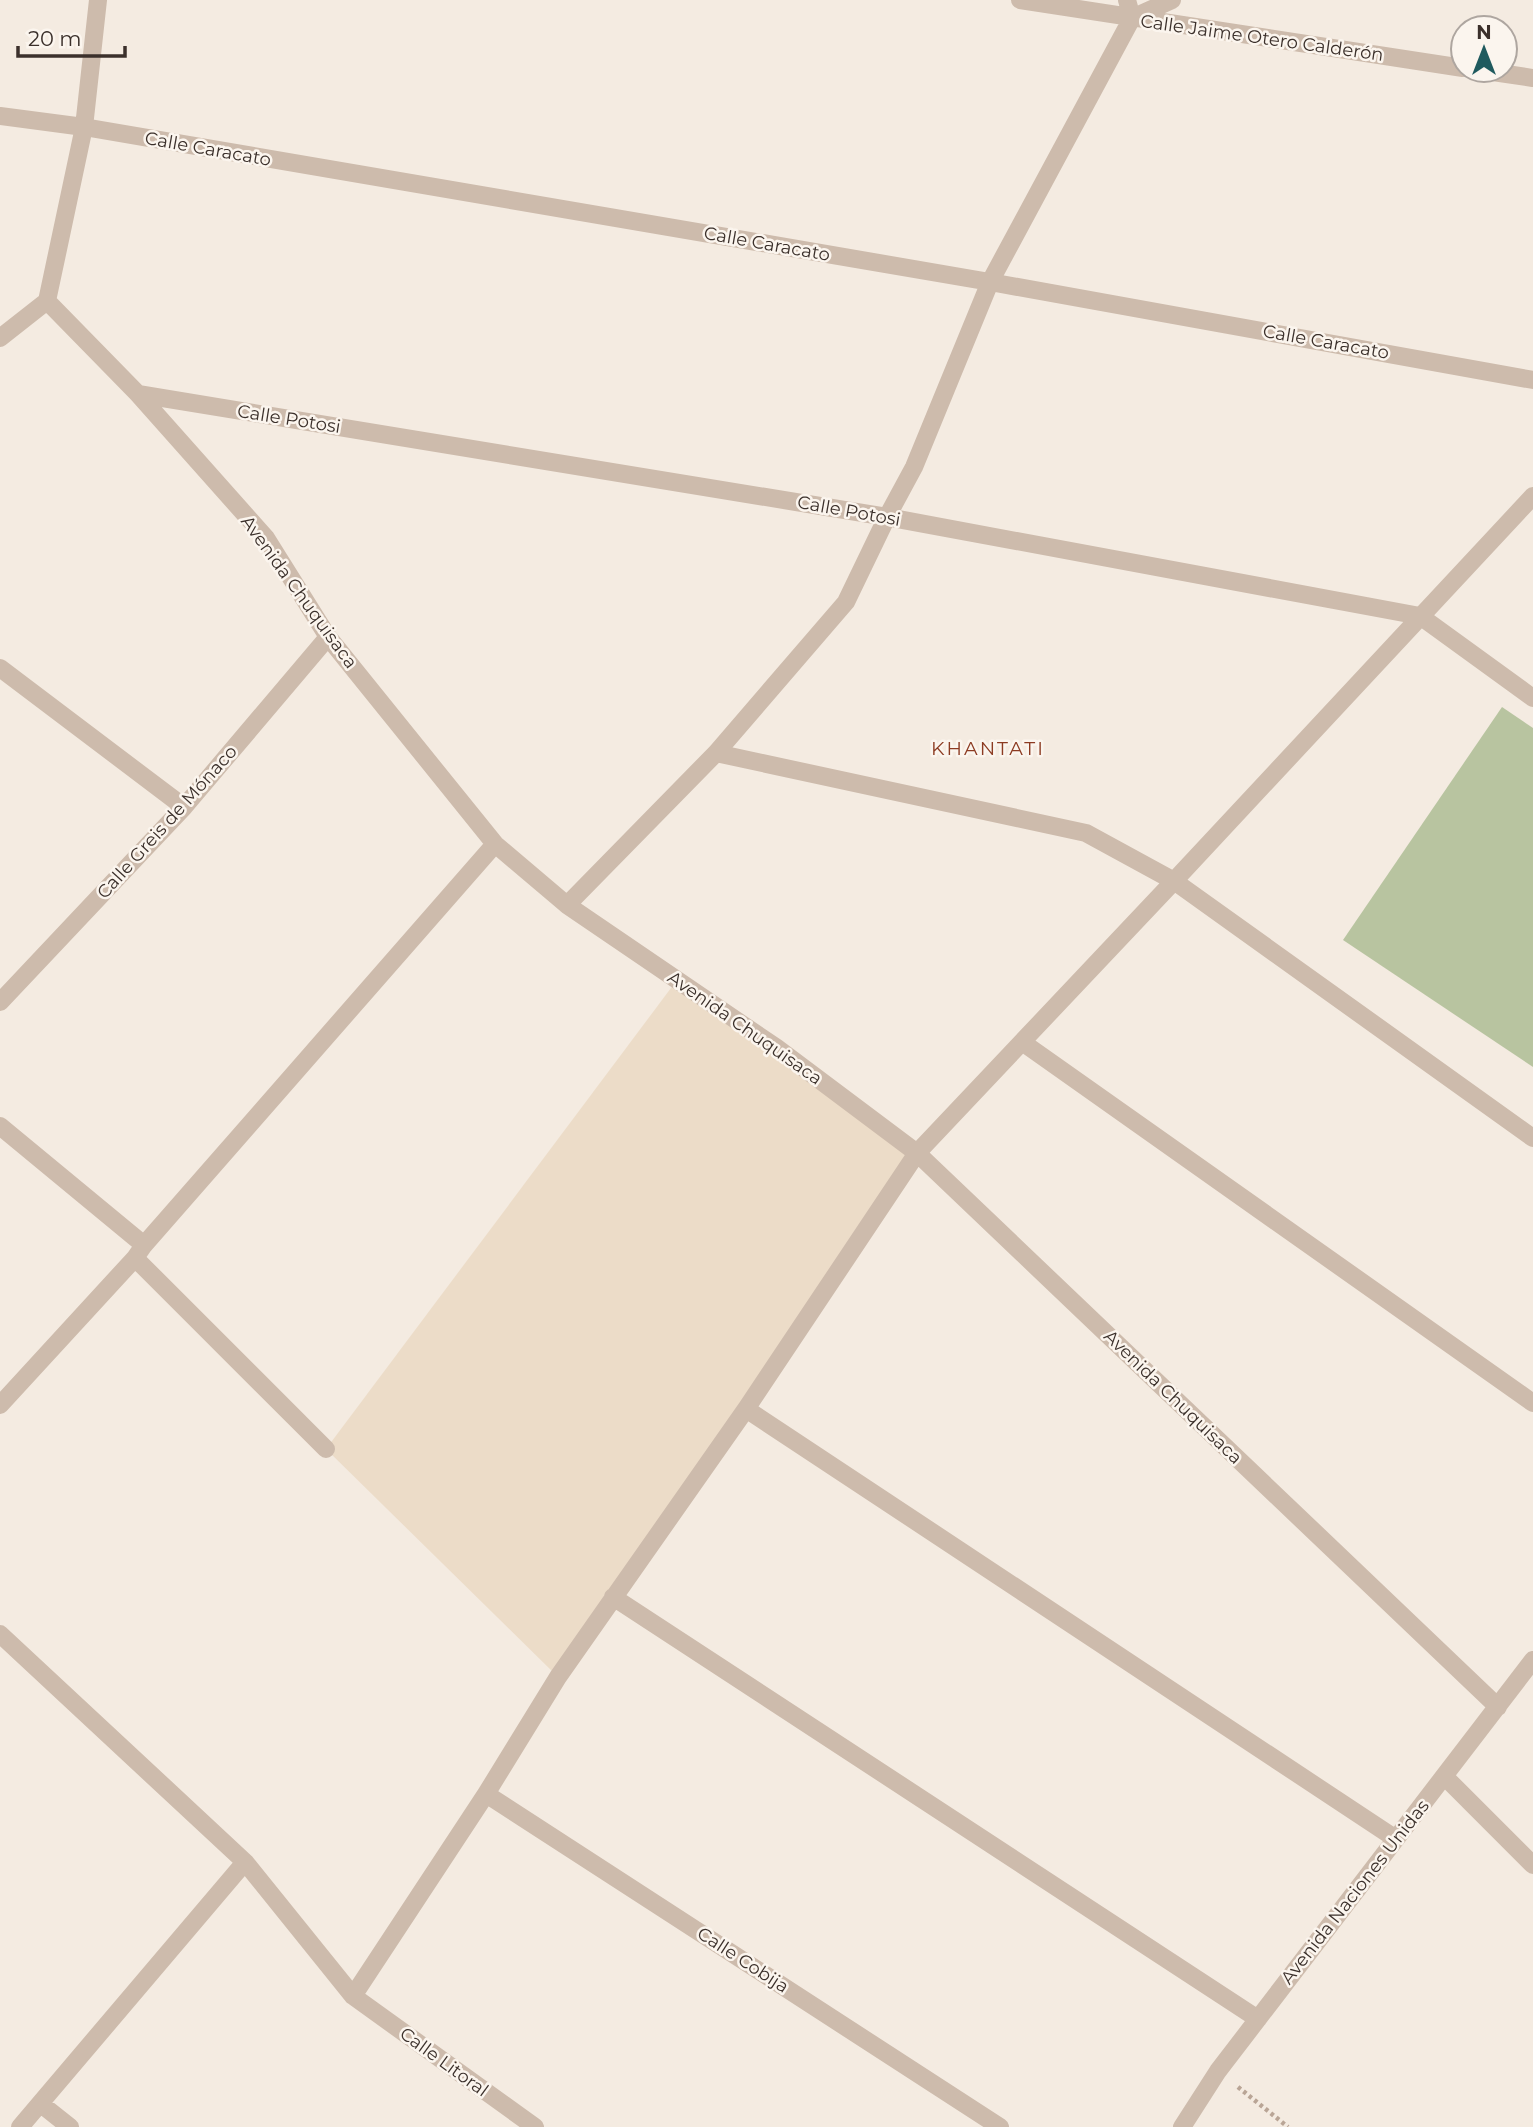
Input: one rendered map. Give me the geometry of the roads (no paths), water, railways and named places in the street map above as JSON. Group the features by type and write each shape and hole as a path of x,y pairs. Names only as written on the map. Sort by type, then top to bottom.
{"street":[{"path":"0,338 47,301 84,127 98,0"},
{"name":"Calle Jaime Otero Calderón","path":"1020,0 1449,66"},
{"path":"1127,0 1132,18"},
{"path":"567,905 716,753 846,602 887,517 915,467 990,282 1132,18 1172,0"},
{"name":"Calle Caracato","path":"0,116 84,127 990,282 1533,380"},
{"name":"Avenida Chuquisaca","path":"47,301 138,394 266,538 328,637 495,844 567,905 777,1048 917,1153 1497,1707"},
{"name":"Calle Potosi","path":"138,394 887,517 1420,616 1533,698"},
{"path":"353,1996 486,1794 558,1677 746,1409 917,1153 1533,496"},
{"name":"Calle Greis de Mónaco","path":"0,1002 184,807 328,637"},
{"path":"0,668 184,807"},
{"path":"716,753 1086,833 1174,881 1533,1138"},
{"path":"0,1405 140,1252 495,844"},
{"path":"1022,1042 1533,1403"},
{"path":"0,1126 140,1252 326,1449"},
{"path":"746,1409 1396,1839"},
{"path":"613,1597 1258,2019"},
{"name":"Calle Litoral","path":"0,1634 245,1862 353,1996 526,2124"},
{"name":"Avenida Naciones Unidas","path":"1182,2127 1218,2071 1533,1660"},
{"path":"1444,1776 1533,1865"},
{"name":"Calle Cobija","path":"486,1794 1000,2127"},
{"path":"20,2127 245,1862"},
{"path":"41,2104 70,2127"}],"district":[{"name":"KHANTATI","path":"988,748"}]}
